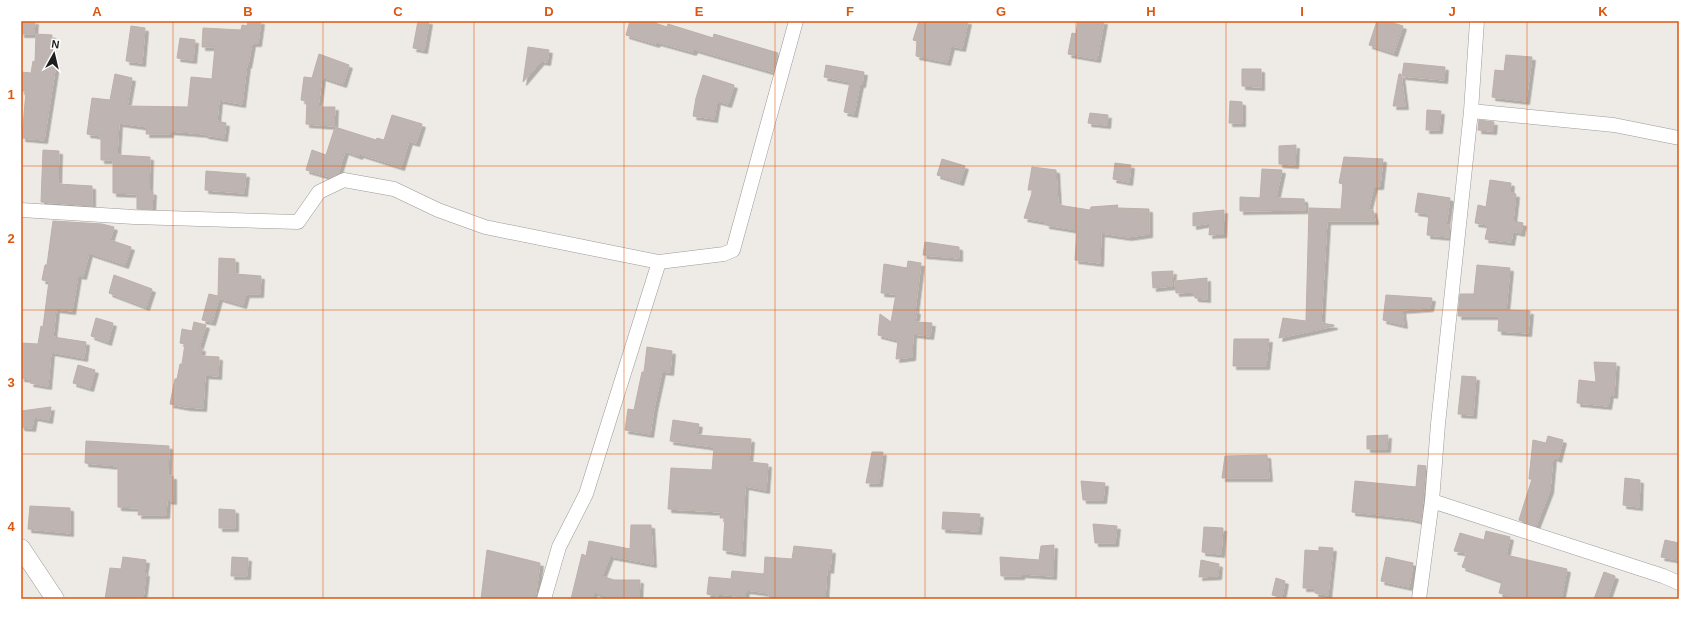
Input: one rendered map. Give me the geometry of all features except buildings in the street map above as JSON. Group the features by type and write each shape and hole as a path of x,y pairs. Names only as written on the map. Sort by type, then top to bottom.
{"street":[{"path":"21,210 134,217 298,222 319,192 344,180 394,189 438,210 485,227 659,262 724,254 733,250 796,21"},
{"path":"1419,599 1432,501 1438,424 1471,112 1477,21"},
{"path":"1471,112 1614,125 1679,138"},
{"path":"544,599 559,547 586,494 659,262"},
{"path":"1432,501 1662,576 1679,583"},
{"path":"21,548 55,599"}]}
